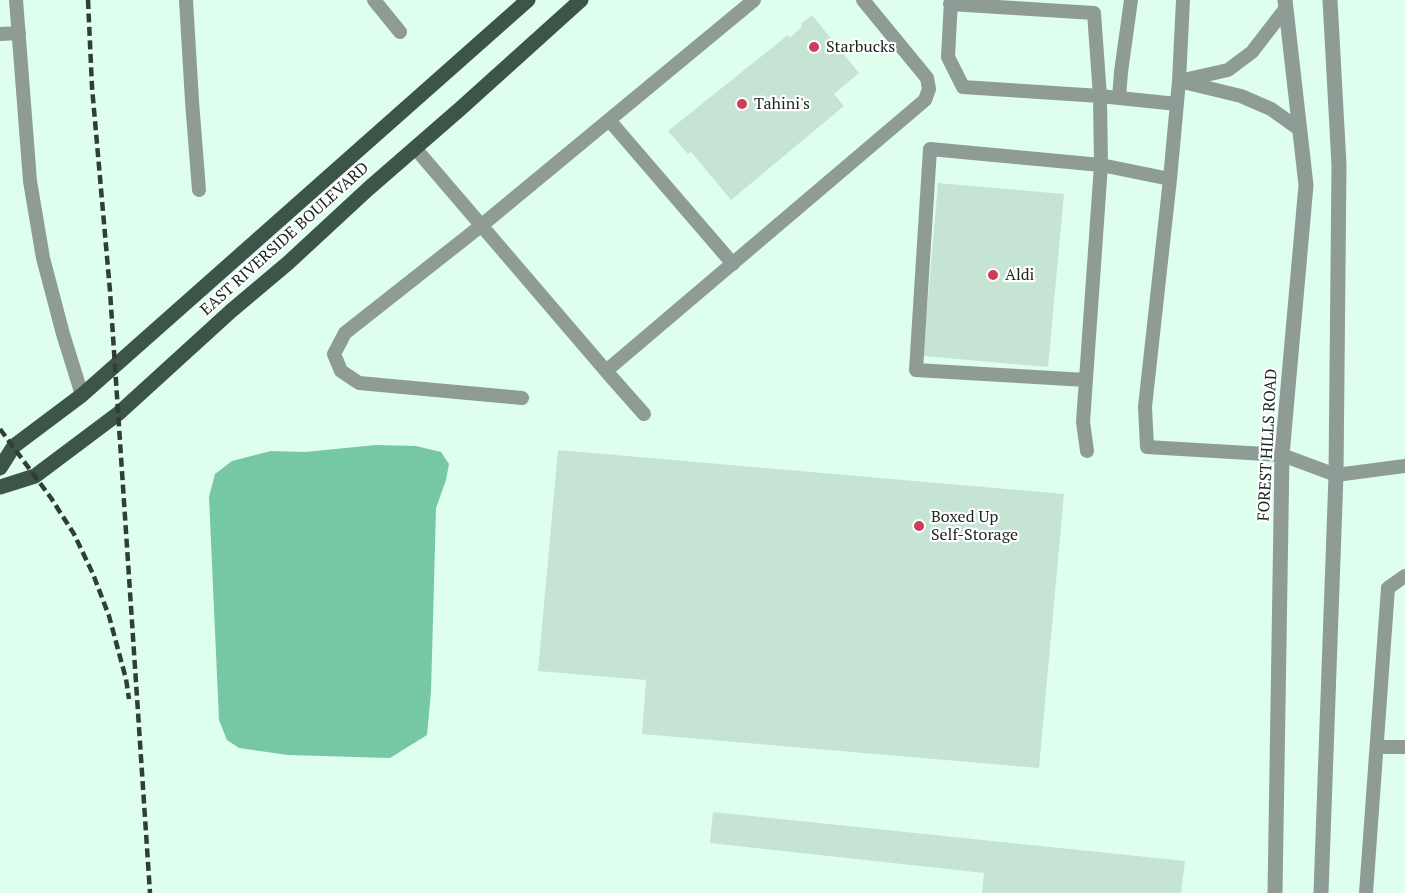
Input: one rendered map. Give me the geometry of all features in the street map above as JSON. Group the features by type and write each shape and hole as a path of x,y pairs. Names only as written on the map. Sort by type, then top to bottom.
{"main road":[{"name":"EAST RIVERSIDE BOULEVARD","path":"0,468 14,446 82,395 528,0"},
{"name":"EAST RIVERSIDE BOULEVARD","path":"0,487 35,476 118,413 581,0"}],"street":[{"path":"1321,893 1336,475 1339,165 1330,0"},
{"name":"FOREST HILLS ROAD","path":"1275,893 1282,455 1305,185 1286,4"}],"lane":[{"path":"16,0 30,182 44,258 63,334 82,395"},
{"path":"186,0 199,190"},
{"path":"374,0 400,32"},
{"path":"522,399 359,383 341,371 334,354 345,333 482,225 754,0"},
{"path":"606,371 925,100 929,89 927,78 863,0"},
{"path":"1119,98 1131,0"},
{"path":"1183,0 1179,81 1170,179 1145,407 1147,447 1282,455 1336,475 1405,466"},
{"path":"1087,451 1083,422 1101,165 1100,96 1094,12 950,2 948,57 963,87 1100,96 1177,104"},
{"path":"1179,81 1228,70 1252,52 1286,4"},
{"path":"0,34 19,33"},
{"path":"1179,81 1240,96 1271,109 1299,129"},
{"path":"609,120 733,264"},
{"path":"415,148 644,414"},
{"path":"1086,380 916,370 930,149 1101,165 1170,179"},
{"path":"1366,893 1388,588 1405,576"},
{"path":"1377,747 1405,747"}],"shaded area":[{"path":"376,445 416,446 441,452 449,464 436,508 431,692 427,735 390,758 288,755 239,748 227,740 219,720 209,497 215,474 232,461 271,451 305,452"}],"building":[{"path":"812,15 859,73 834,94 844,106 731,200 691,152 688,154 668,131 788,35 790,38"},
{"name":"Aldi","path":"938,183 1064,194 1048,367 923,356"},
{"path":"558,450 1064,494 1039,768 642,734 646,680 538,671"},
{"path":"713,812 1185,861 1181,893 982,893 984,873 710,843"}],"railway":[{"path":"88,0 92,87 110,291 150,893"},
{"path":"0,429 51,498 74,534 109,616 129,699"}],"place":[{"name":"Starbucks","path":"814,47"},
{"name":"Tahini's","path":"742,104"},
{"name":"Aldi","path":"993,275"},
{"name":"Boxed Up Self-Storage","path":"919,526"}]}
